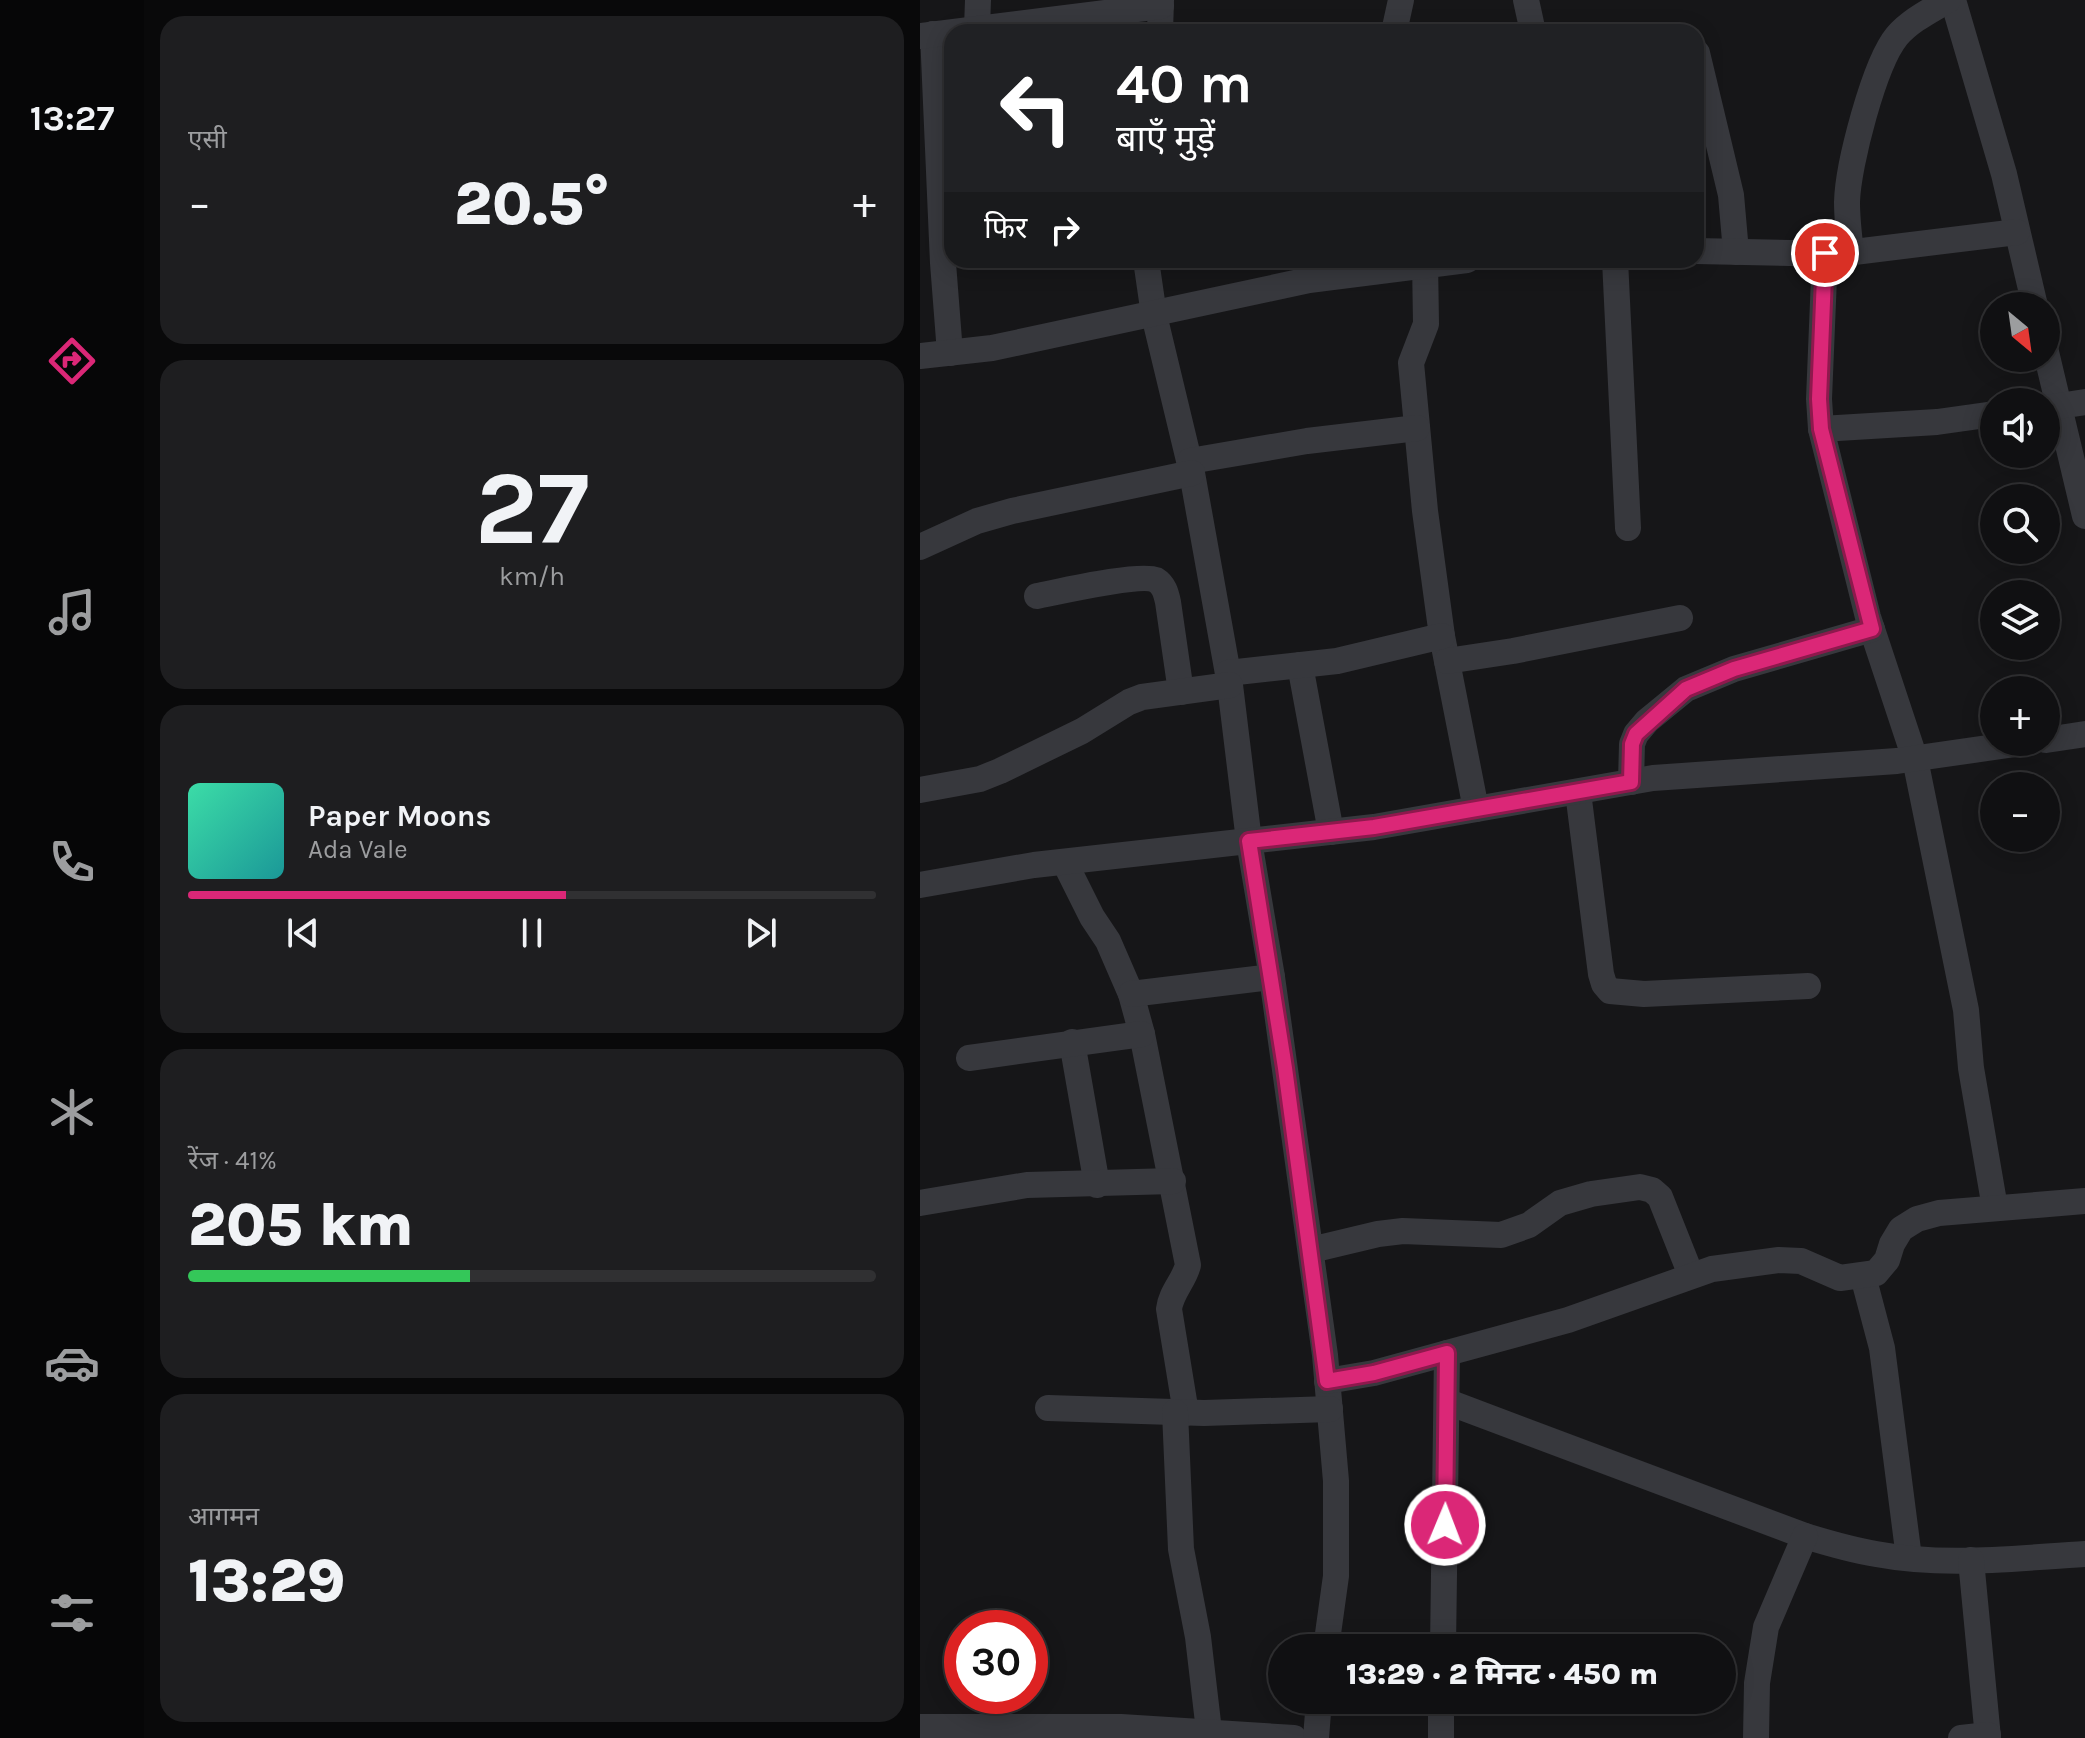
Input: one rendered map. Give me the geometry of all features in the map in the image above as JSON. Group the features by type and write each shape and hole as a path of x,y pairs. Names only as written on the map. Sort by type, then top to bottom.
{"street":[{"path":"977,24 978,0"},
{"path":"1396,24 1401,0"},
{"path":"1526,0 1531,24"},
{"path":"1995,1208 1971,1068 1966,1010 1915,759 1872,629 1821,429 1819,399 1851,169 1878,72 1894,39 1908,24 1950,0 2004,174 2032,292"},
{"path":"1026,24 1161,13"},
{"path":"927,35 931,194 943,263 950,353"},
{"path":"1704,82 1731,195 1736,252"},
{"path":"1704,251 1838,253 2017,232"},
{"path":"1146,268 1154,315 1191,467 1229,679 1249,841 1311,1250 1336,1481 1336,1576 1328,1634"},
{"path":"920,356 992,348 1309,280 1387,268"},
{"path":"1426,268 1426,324 1411,363 1417,428 1444,649 1476,809"},
{"path":"1615,268 1628,528"},
{"path":"2060,406 2085,402"},
{"path":"1821,429 1937,422 1980,416"},
{"path":"920,547 977,521 1191,467 1307,441 1417,428"},
{"path":"2060,433 2085,516"},
{"path":"1037,596 1115,582 1147,578 1156,581 1164,588 1168,602 1181,692"},
{"path":"920,790 980,779 1068,739 1142,697 1181,692 1300,665 1444,649 1513,651 1680,618"},
{"path":"1631,782 1632,744 1636,734 1686,689 1734,669 1872,629"},
{"path":"1300,665 1331,832"},
{"path":"2060,738 2085,734"},
{"path":"920,885 1034,865 1331,832 1653,778 1915,759 1980,749"},
{"path":"1578,792 1601,974 1610,991 1644,994 1808,986"},
{"path":"1065,863 1092,917 1108,941 1131,994 1173,1181 1188,1265 1170,1298 1169,1309 1181,1412 1181,1549 1198,1637 1209,1731"},
{"path":"1131,994 1272,977"},
{"path":"969,1058 1142,1034"},
{"path":"1072,1042 1097,1185"},
{"path":"920,1203 1027,1185 1173,1181"},
{"path":"1311,1250 1403,1231 1501,1235 1529,1225 1560,1203 1591,1194 1640,1187 1652,1190 1660,1197 1691,1275"},
{"path":"1327,1381 1374,1373 1593,1312 1712,1269 1779,1260 1801,1261 1840,1278 1876,1273 1887,1260 1901,1229 1917,1219 1939,1213 2085,1201"},
{"path":"1863,1276 1882,1348 1909,1558"},
{"path":"1443,1634 1447,1353"},
{"path":"1448,1402 1805,1536 1877,1555 1971,1560 2085,1554"},
{"path":"1048,1408 1181,1412 1330,1409"},
{"path":"1756,1738 1757,1683 1766,1627 1805,1536"},
{"path":"1971,1560 1979,1737"},
{"path":"1316,1738 1318,1714"},
{"path":"1441,1714 1441,1738"},
{"path":"920,1727 1024,1732 1209,1731 1294,1738"}],"route":[{"path":"1445,1525 1447,1353 1374,1373 1327,1381 1272,977 1249,841 1374,827 1631,782 1632,744 1636,734 1686,689 1734,669 1872,629 1821,429 1819,399 1825,253"}]}
